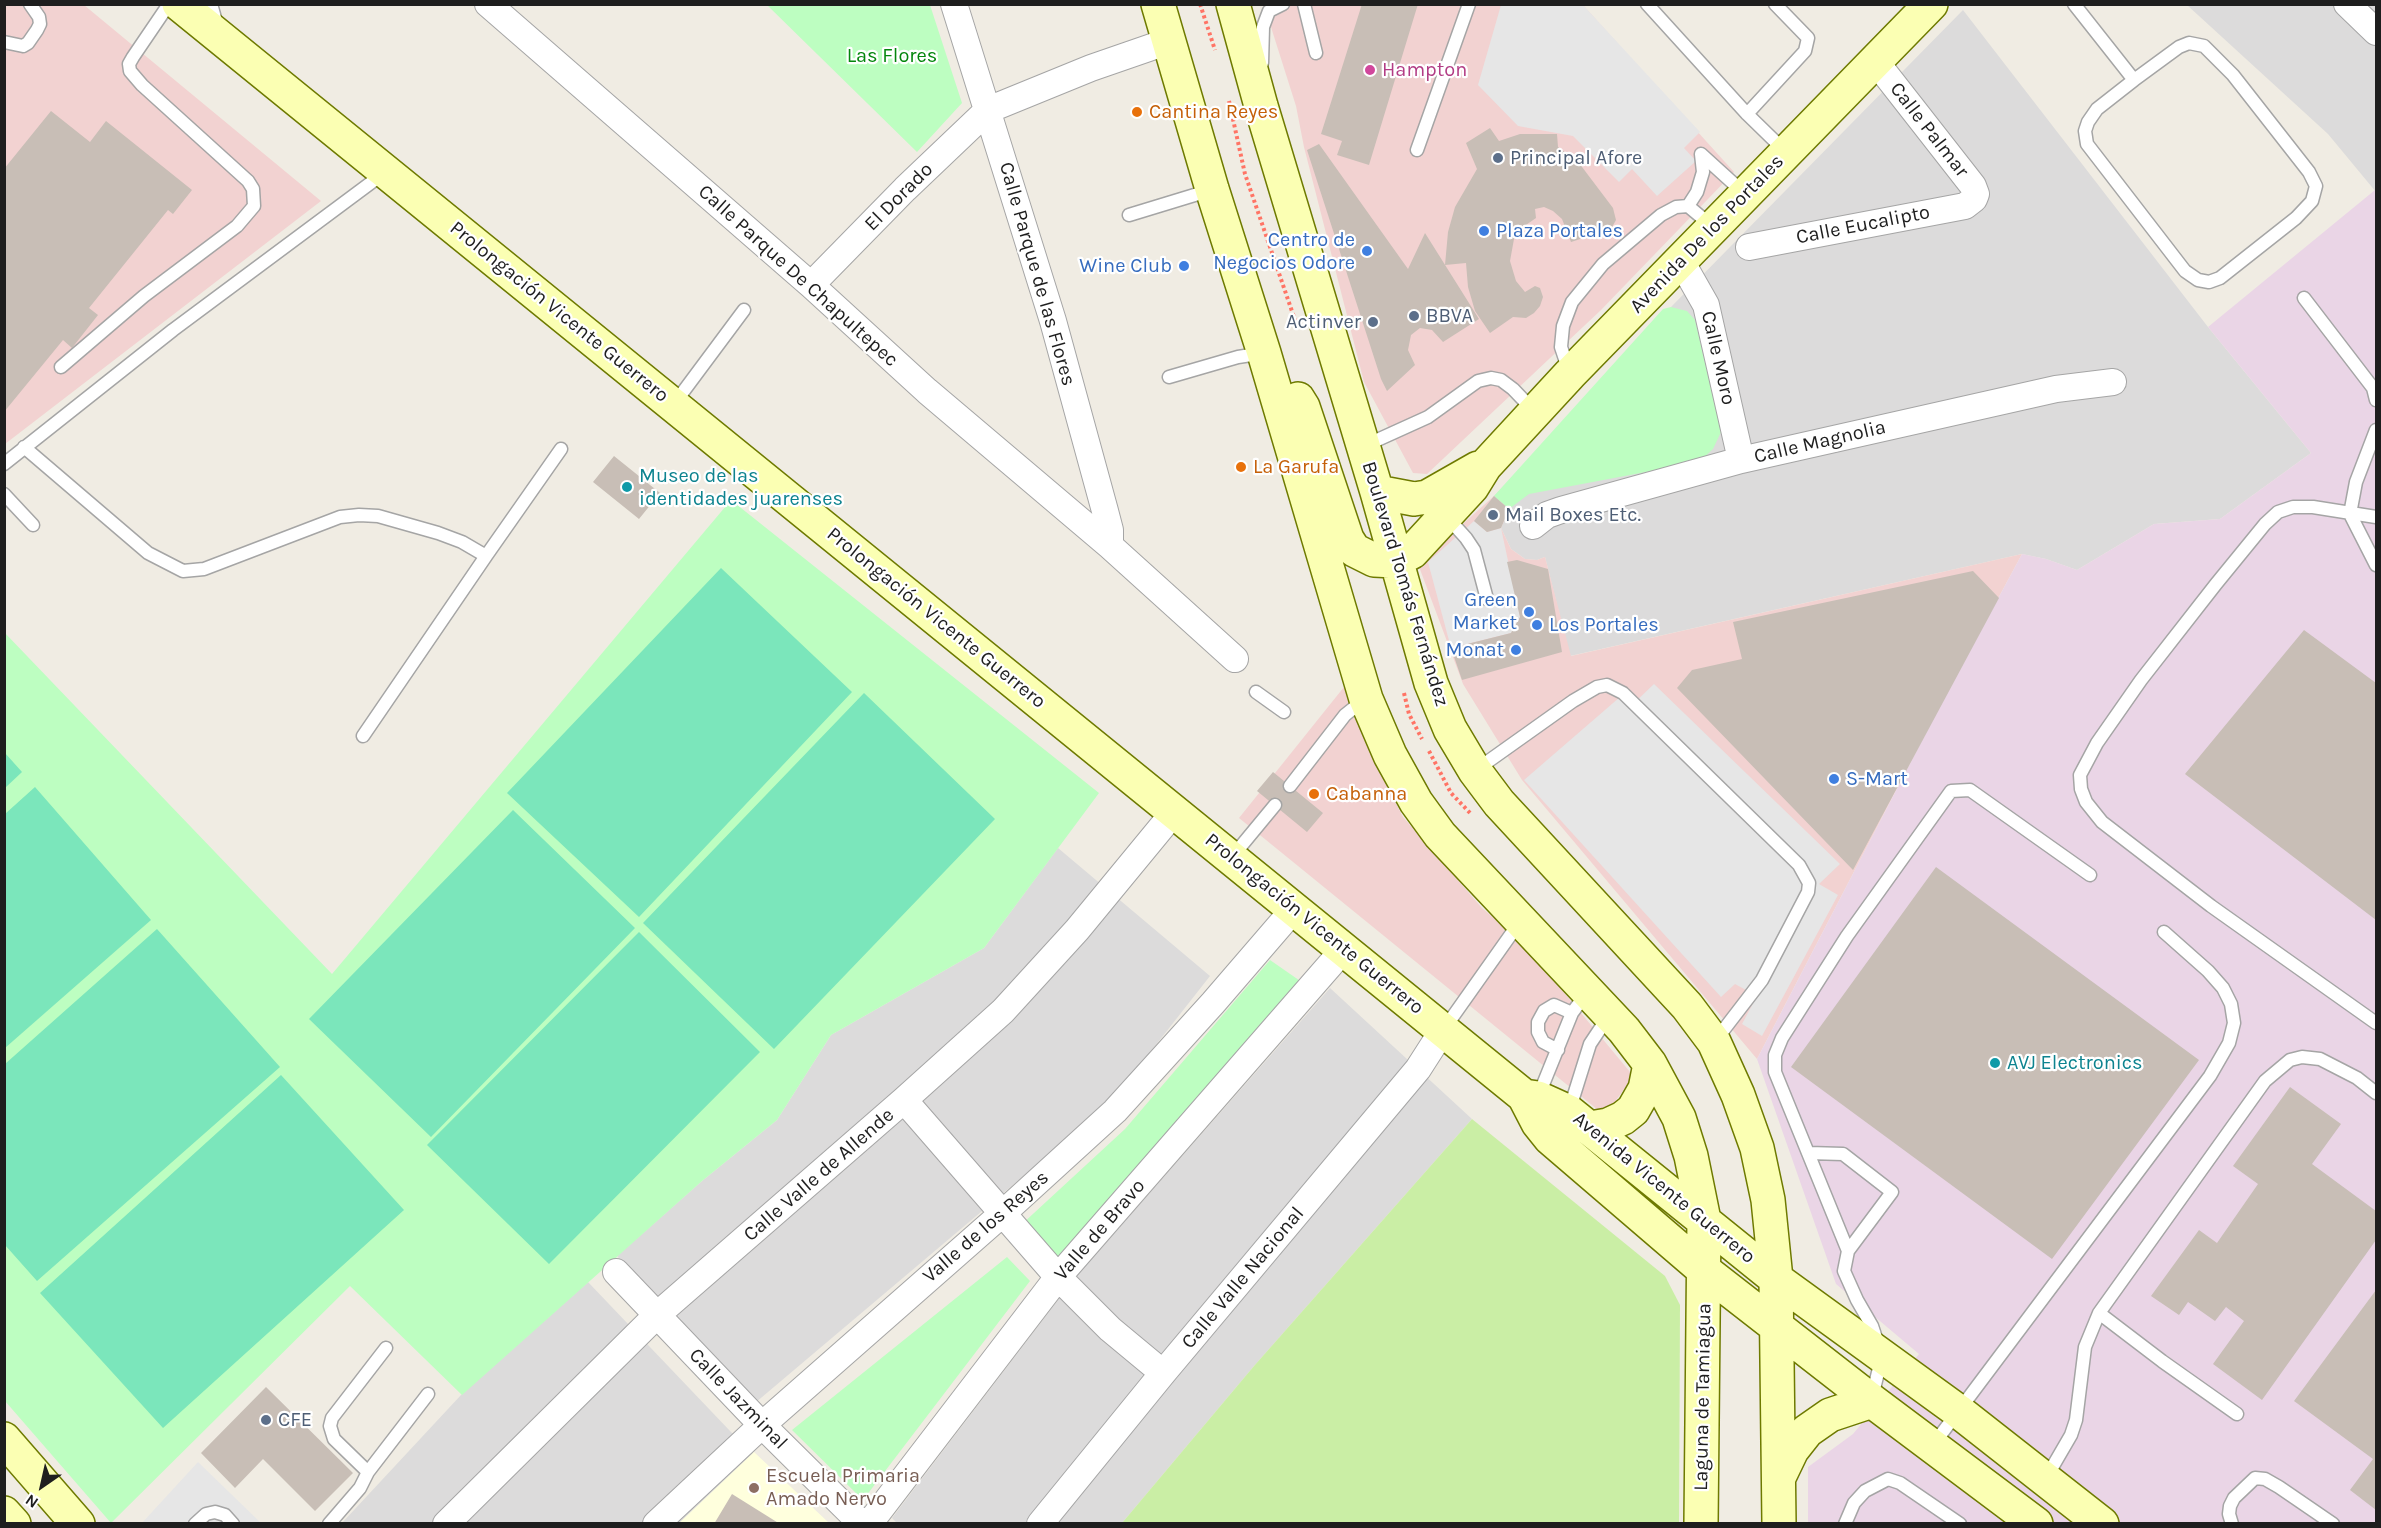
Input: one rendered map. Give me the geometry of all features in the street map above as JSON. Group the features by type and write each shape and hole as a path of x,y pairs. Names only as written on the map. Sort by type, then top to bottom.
{"main road":[{"name":"Prolongación Vicente Guerrero","path":"180,4 215,20 385,172 1443,1030 1531,1097"},
{"path":"1158,4 1366,699 1390,755 1416,802 1440,836 1520,922 1590,1006 1650,1064 1679,1118 1691,1156 1704,1220 1705,1271"},
{"name":"Boulevard Tomás Fernández","path":"1233,4 1431,683 1450,729 1475,771 1499,803 1687,1005 1714,1042 1738,1095 1757,1148 1768,1200 1778,1326"},
{"name":"Avenida De los Portales","path":"1395,561 1412,552 1472,487 1485,466 1570,374 1931,4"},
{"path":"1264,353 1286,378 1303,407 1347,539 1354,550 1363,556 1374,560 1395,561"},
{"name":"Avenida De los Portales","path":"1377,492 1414,499 1426,497 1467,473 1485,466"},
{"path":"1579,1120 1608,1125 1623,1118 1633,1110 1645,1089 1650,1064"},
{"name":"Avenida Vicente Guerrero","path":"1531,1097 1579,1120 1776,1279 1958,1411 2102,1524"},
{"name":"Avenida Vicente Guerrero","path":"1531,1097 1538,1123 1550,1138 1705,1271 1872,1401 2036,1524"},
{"name":"Laguna de Tamiagua","path":"1701,1524 1705,1271"},
{"path":"1778,1326 1779,1524"},
{"path":"1780,1475 1792,1450 1807,1431 1830,1415 1872,1401"},
{"path":"4,1439 78,1524"}],"street":[{"name":"Calle Parque de las Flores","path":"954,4 1053,321 1107,521 1110,546"},
{"path":"2347,4 2376,32"},
{"name":"Calle Parque De Chapultepec","path":"502,8 927,391 1110,546 1235,659"},
{"path":"988,110 1091,68 1169,41"},
{"name":"Calle Palmar","path":"1876,62 1973,186 1976,194 1974,200"},
{"name":"El Dorado","path":"811,285 905,189 988,110"},
{"name":"Calle Eucalipto","path":"1749,247 1965,206 1974,200"},
{"name":"Calle Moro","path":"1681,261 1706,305 1742,460"},
{"name":"Calle Magnolia","path":"1533,526 1546,515 1561,510 1742,460 2056,389 2114,382"},
{"name":"Calle Valle de Allende","path":"447,1524 657,1315 972,1041 1038,974 1174,811"},
{"name":"Valle de los Reyes","path":"656,1524 762,1425 1002,1214 1115,1111 1294,909"},
{"name":"Valle de Bravo","path":"869,1524 1058,1277 1344,949"},
{"name":"Calle Valle Nacional","path":"1040,1524 1418,1069 1443,1030"},
{"path":"904,1100 1058,1277 1110,1329 1163,1374"},
{"name":"Calle Jazminal","path":"616,1272 762,1425 862,1524"}],"lane":[{"path":"4,42 23,46 37,30 40,24 39,17 30,4"},
{"path":"61,367 144,296 237,226 254,206 253,189 248,182 142,85 130,71 129,64 133,57 169,4"},
{"path":"1261,106 1262,35 1268,8 1282,4"},
{"path":"1304,4 1316,53"},
{"path":"1417,150 1469,4"},
{"path":"1647,4 1747,114 1787,153"},
{"path":"1747,114 1805,51 1808,38 1775,4"},
{"path":"2074,4 2134,80"},
{"path":"2189,43 2204,46 2217,57 2254,102 2309,172 2316,186 2312,201 2296,218 2220,278 2209,282 2198,280 2185,271 2087,144 2085,131 2097,109 2134,80 2179,46 2189,43"},
{"path":"1688,206 1697,192 1702,171 1701,154 1746,194"},
{"path":"4,464 173,330 385,172"},
{"path":"1129,215 1212,189"},
{"path":"1570,374 1561,347 1563,326 1572,302 1603,264 1661,215 1676,207 1688,206 1713,227"},
{"path":"2304,298 2373,388 2376,400"},
{"path":"674,405 744,310"},
{"path":"1169,377 1238,357 1264,353"},
{"path":"1363,446 1428,417 1478,381 1491,378 1501,380 1513,389 1536,413"},
{"path":"2376,430 2356,482 2350,514 2376,565"},
{"path":"24,447 148,553 183,571 204,569 340,517 359,515 378,516 438,533 462,542 486,556"},
{"path":"363,736 561,448"},
{"path":"4,494 33,525"},
{"path":"2376,516 2313,507 2293,507 2278,512 2265,524 2141,680 2097,743 2080,775 2085,802 2103,822 2211,906 2376,1023"},
{"path":"1446,516 1474,550 1487,599"},
{"path":"1475,771 1573,701 1597,687 1607,685 1623,693 1799,865 1809,883 1808,892 1762,980 1714,1042"},
{"path":"1256,692 1284,712"},
{"path":"1290,786 1345,715 1366,699"},
{"path":"1848,1251 1775,1072 1775,1055 1782,1038 1847,936 1951,791 1970,790 2090,875"},
{"path":"1232,858 1275,805"},
{"path":"1443,1030 1520,922"},
{"path":"1932,1446 2210,1076 2229,1043 2234,1023 2230,1004 2223,988 2208,970 2164,932"},
{"path":"1558,1050 1543,1042 1538,1032 1538,1022 1544,1011 1554,1005 1590,1006"},
{"path":"1531,1097 1558,1050 1590,1006"},
{"path":"1579,1120 1590,1044 1590,1006"},
{"path":"2045,1479 2070,1435 2076,1419 2085,1347 2098,1313 2250,1101 2278,1068 2290,1060 2302,1057 2320,1059 2357,1078 2376,1093"},
{"path":"1809,1154 1843,1154 1892,1192 1848,1251 1844,1271 1872,1326 1882,1356 1872,1401"},
{"path":"2098,1313 2237,1414"},
{"path":"368,1472 334,1439 330,1426 338,1408 386,1348"},
{"path":"329,1524 360,1488 368,1472 428,1394"},
{"path":"2232,1524 2229,1514 2230,1506 2241,1490 2255,1478 2265,1479 2279,1487 2333,1524"},
{"path":"1845,1524 1854,1503 1865,1491 1888,1479 1900,1483 1960,1524"},
{"path":"195,1524 206,1514 215,1512 225,1515 233,1524"}],"shaded area":[{"path":"5,5 84,5 321,201 5,444"},
{"path":"1264,5 1583,5 1734,172 1601,310 1427,474 1413,473 1364,382 1304,147 1296,106"},
{"path":"1501,5 1583,5 1700,132 1684,148 1696,161 1657,196 1632,169 1619,182 1573,136 1518,126 1478,85"},
{"path":"2187,5 2376,5 2376,192 2328,134"},
{"path":"1963,10 2208,327 2311,453 2220,519 2154,524 2077,570 2046,559 2022,554 1570,656 1545,557 1537,560 1525,559 1511,549 1501,528 1509,509 1494,496 1671,307"},
{"path":"2375,190 2376,1523 1808,1523 1808,1467 1853,1434 1919,1354 1836,1284 1757,1059 1932,721 2022,554 2046,559 2077,570 2154,524 2220,519 2311,453 2208,327"},
{"path":"1494,496 1509,509 1501,528 1511,549 1525,559 1537,560 1545,557 1571,656 2022,554 1932,721 1757,1059 1522,780 1463,684 1418,564"},
{"path":"1474,521 1487,532 1501,528 1520,617 1511,633 1451,648 1428,562"},
{"path":"1654,684 1840,864 1819,884 1838,895 1762,1036 1742,1024 1757,996 1735,984 1721,997 1524,780 1620,697 1632,705"},
{"path":"1344,687 1366,744 1403,817 1482,908 1522,942 1630,1072 1630,1081 1614,1103 1603,1110 1598,1110 1239,818"},
{"path":"1058,848 1210,976 1111,1102 755,1403 617,1256 702,1181 777,1120 831,1035 984,948"},
{"path":"1330,988 1472,1119 1254,1366 1122,1523 898,1524 892,1518 1073,1280"},
{"path":"588,1282 731,1432 827,1523 341,1524 461,1395"},
{"name":"Escuela Primaria Amado Nervo","path":"754,1452 829,1523 678,1524"},
{"path":"198,1462 261,1523 141,1524"}],"green space":[{"name":"Las Flores","path":"767,5 930,5 962,103 917,152"},
{"path":"1671,307 1687,311 1695,320 1721,432 1713,449 1699,462 1529,494 1509,509 1494,496 1663,309"},
{"path":"731,500 1099,793 984,948 831,1035 777,1120 702,1181 462,1395 350,1286 111,1523 5,1401 4,632 332,974"},
{"path":"721,568 852,692 639,917 507,793"},
{"path":"864,693 995,819 774,1049 643,923"},
{"path":"5,753 22,772 4,788"},
{"path":"35,787 151,920 5,1048 5,814"},
{"path":"513,810 635,928 431,1137 309,1019"},
{"path":"157,929 280,1067 37,1281 5,1245 5,1064"},
{"path":"639,932 760,1052 549,1264 427,1145"},
{"path":"1270,960 1306,985 1063,1265 1021,1225 1125,1129"},
{"path":"281,1075 404,1210 163,1428 40,1293"},
{"path":"1472,1119 1665,1276 1680,1305 1679,1523 1122,1523 1254,1366"},
{"path":"1007,1257 1030,1281 863,1500 792,1430"}],"building":[{"name":"Hampton","path":"1362,4 1418,4 1369,165 1337,155 1342,141 1321,134"},
{"path":"51,111 90,142 106,121 192,190 173,214 168,210 89,308 98,315 72,348 63,340 4,412 4,169"},
{"name":"Plaza Portales","path":"1490,128 1499,141 1520,134 1557,134 1558,147 1579,163 1613,208 1616,220 1611,229 1571,242 1562,219 1544,207 1535,209 1536,218 1523,227 1514,239 1510,261 1516,281 1525,292 1535,286 1540,288 1543,297 1540,306 1526,318 1513,317 1490,333 1475,311 1468,287 1466,263 1445,265 1448,232 1455,207 1477,169 1466,143"},
{"name":"Centro de Negocios Odore","path":"1319,144 1408,269 1425,233 1479,319 1443,342 1432,330 1420,328 1411,335 1408,350 1415,365 1387,391 1381,379 1307,150"},
{"name":"Museo de las identidades juarenses","path":"614,456 660,493 639,519 593,482"},
{"name":"Mail Boxes Etc.","path":"1494,496 1509,509 1501,528 1487,532 1474,521"},
{"name":"Los Portales","path":"1517,560 1548,569 1562,652 1462,680 1451,648 1511,633 1520,617 1507,562"},
{"name":"S-Mart","path":"1973,571 1999,598 1853,870 1677,688 1692,670 1742,659 1733,622"},
{"path":"2304,630 2376,683 2376,920 2185,774"},
{"path":"1273,772 1323,813 1307,832 1257,791"},
{"name":"AVJ Electronics","path":"1936,867 2199,1060 2052,1259 1791,1067"},
{"path":"2290,1087 2341,1124 2312,1164 2376,1211 2376,1240 2262,1400 2213,1364 2244,1321 2226,1307 2215,1321 2188,1302 2179,1315 2151,1296 2199,1230 2217,1243 2258,1184 2233,1166"},
{"path":"2376,1290 2376,1510 2350,1490 2373,1459 2294,1401"},
{"name":"CFE","path":"266,1387 353,1473 315,1511 263,1459 235,1488 201,1453"},
{"path":"732,1494 780,1524 714,1524"}],"place":[{"name":"Hampton","path":"1370,70"},
{"name":"Cantina Reyes","path":"1137,112"},
{"name":"Principal Afore","path":"1498,158"},
{"name":"Plaza Portales","path":"1484,231"},
{"name":"Centro de Negocios Odore","path":"1367,251"},
{"name":"Wine Club","path":"1184,266"},
{"name":"BBVA","path":"1414,316"},
{"name":"Actinver","path":"1373,322"},
{"name":"La Garufa","path":"1241,467"},
{"name":"Museo de las identidades juarenses","path":"627,487"},
{"name":"Mail Boxes Etc.","path":"1493,515"},
{"name":"Green Market","path":"1529,612"},
{"name":"Los Portales","path":"1537,625"},
{"name":"Monat","path":"1516,650"},
{"name":"S-Mart","path":"1834,779"},
{"name":"Cabanna","path":"1314,794"},
{"name":"AVJ Electronics","path":"1995,1063"},
{"name":"CFE","path":"266,1420"},
{"name":"Escuela Primaria Amado Nervo","path":"754,1488"}]}
